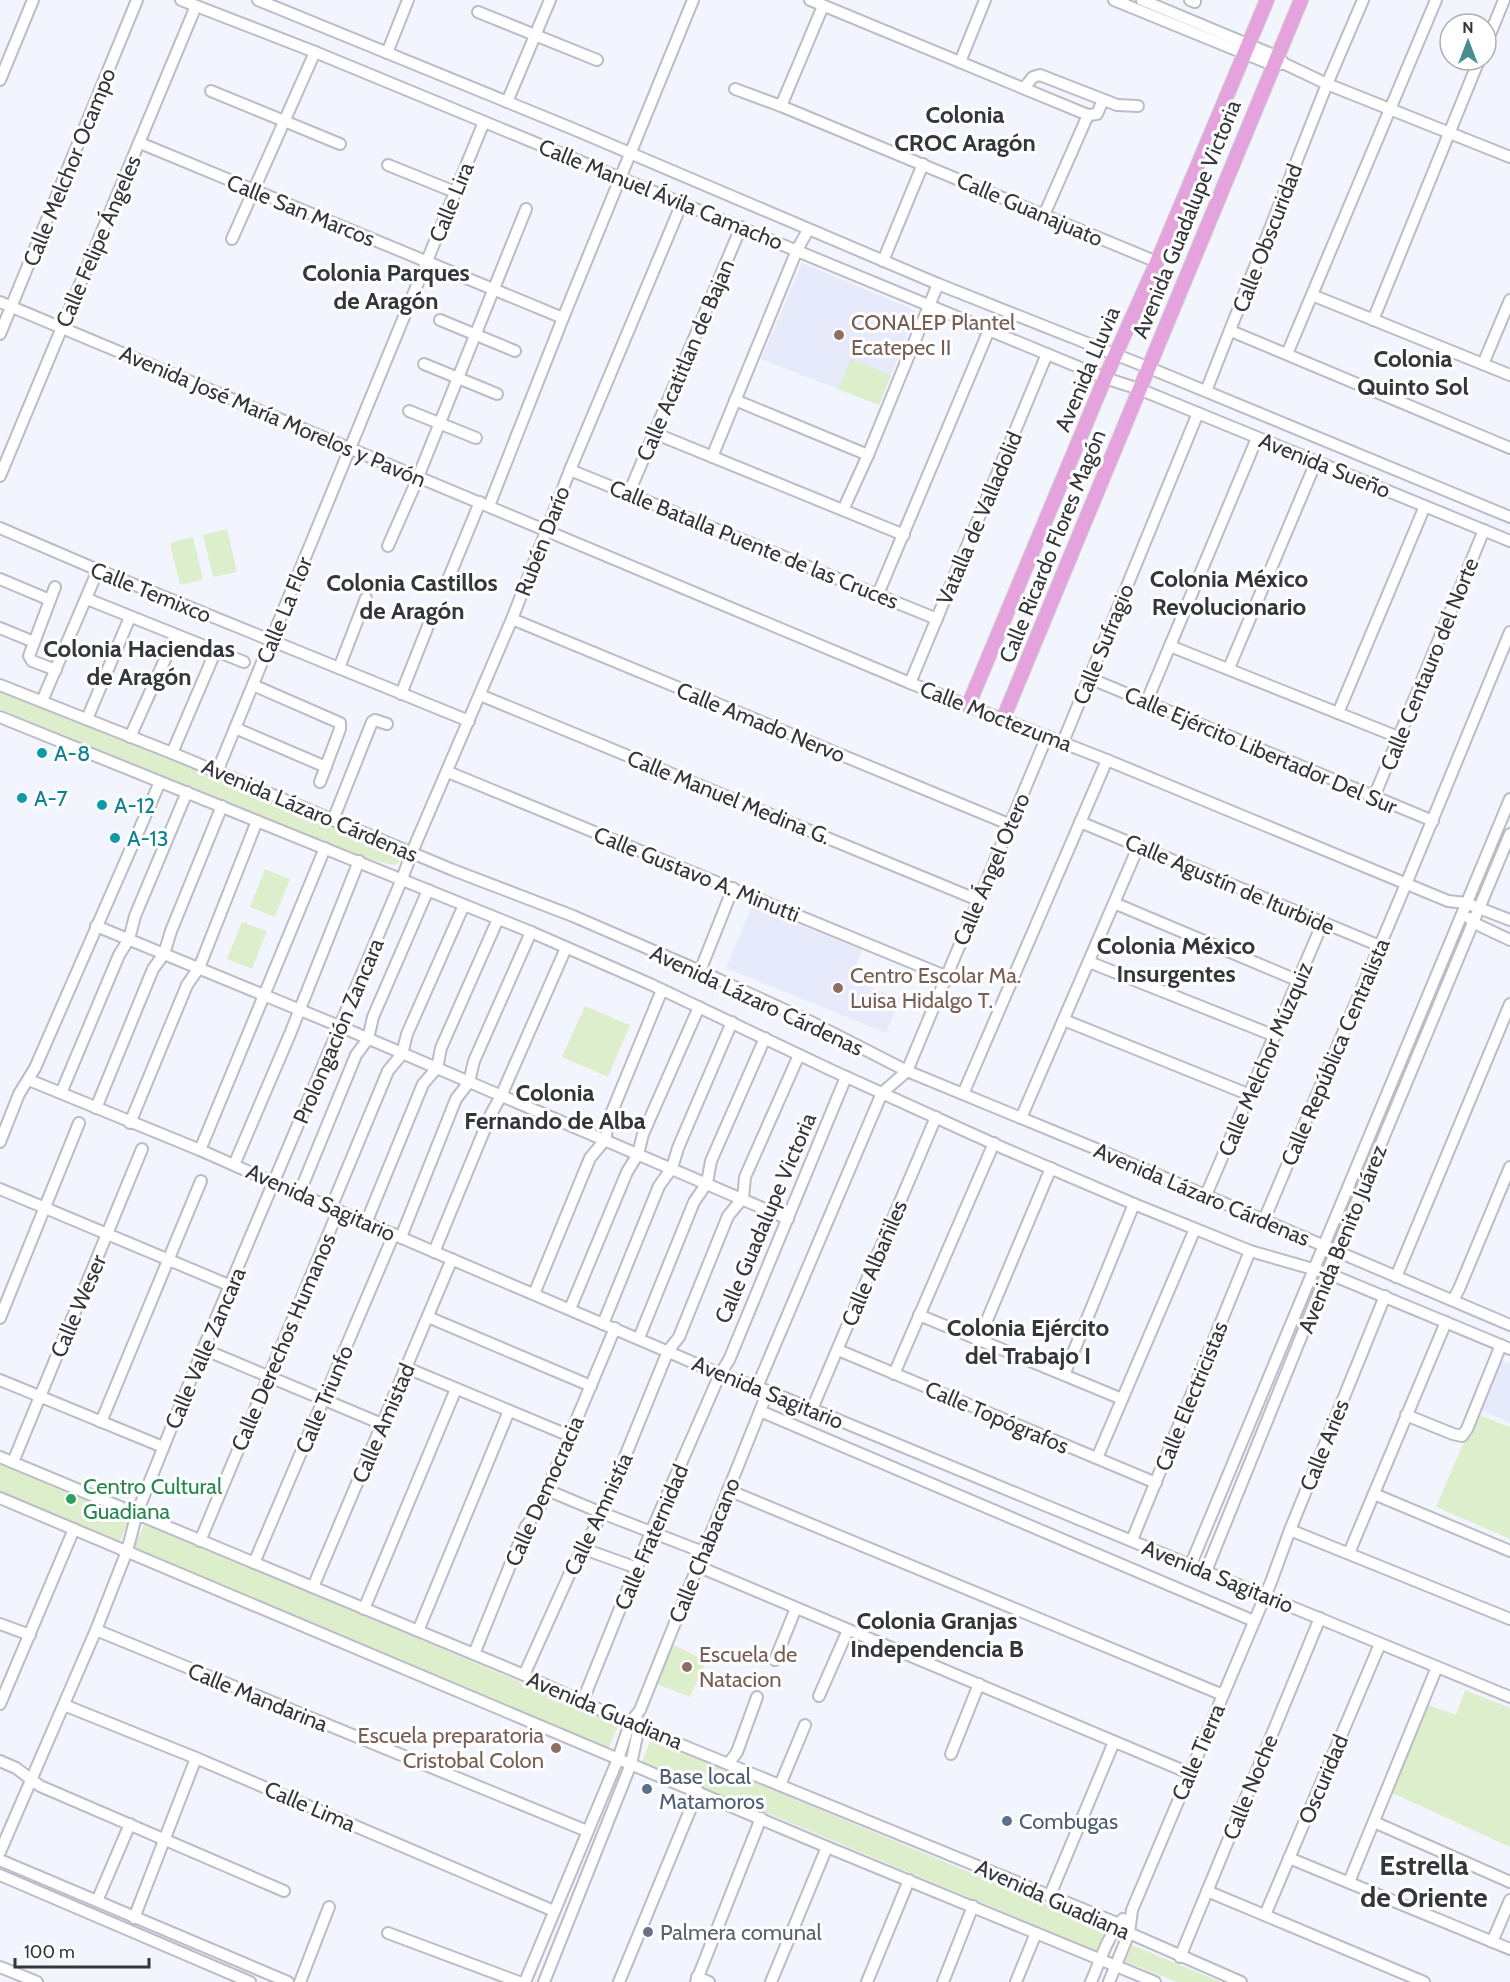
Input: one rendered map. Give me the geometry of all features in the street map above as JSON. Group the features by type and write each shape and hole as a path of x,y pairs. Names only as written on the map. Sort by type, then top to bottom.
{"main road":[{"path":"1245,48 1267,0"},
{"name":"Avenida Guadalupe Victoria","path":"1139,389 1278,62 1301,0"},
{"name":"Avenida Lluvia","path":"968,706 1115,354 1157,262 1245,48"},
{"name":"Calle Ricardo Flores Magón","path":"1003,719 1139,389"}],"street":[{"path":"0,80 33,0"},
{"name":"Calle Melchor Ocampo","path":"0,334 137,0"},
{"name":"Calle Manuel Ávila Camacho","path":"181,0 315,52 741,226 1105,378 1139,389"},
{"path":"387,53 408,0"},
{"path":"507,102 550,0"},
{"path":"447,582 485,504 693,0"},
{"path":"810,0 1088,115 1097,114 1103,100"},
{"path":"960,62 986,0"},
{"path":"1114,0 1245,48 1327,84 1510,157"},
{"path":"1142,0 1171,5 1245,48"},
{"path":"1327,84 1363,0"},
{"path":"1287,354 1436,0"},
{"path":"1498,15 1504,0"},
{"name":"Calle Manuel Ávila Camacho","path":"262,1 630,153 938,284 1148,367"},
{"name":"Calle Felipe Ángeles","path":"0,476 196,6"},
{"path":"781,106 823,6"},
{"path":"478,12 597,60"},
{"path":"232,239 255,192 283,122 315,52"},
{"path":"1373,320 1474,72"},
{"path":"1024,88 1033,77 1040,75 1117,105 1138,106"},
{"name":"Calle Obscuridad","path":"1206,391 1327,84"},
{"name":"Calle Guanajuato","path":"735,89 923,164 1157,262"},
{"path":"211,91 340,144"},
{"path":"1044,215 1088,115"},
{"name":"Calle Lira","path":"350,448 484,122"},
{"name":"Calle San Marcos","path":"140,143 563,318"},
{"path":"883,261 923,164"},
{"path":"388,165 455,192"},
{"name":"Rubén Darío","path":"402,879 512,619 570,470 682,203"},
{"path":"388,546 526,209"},
{"name":"Calle Acatitlan de Bajan","path":"629,493 741,226"},
{"path":"712,457 797,250 808,230"},
{"path":"843,510 938,284"},
{"path":"1312,295 1510,375"},
{"path":"1484,364 1510,300"},
{"name":"Avenida José María Morelos y Pavón","path":"0,302 546,530"},
{"path":"440,320 515,351"},
{"path":"878,594 989,330"},
{"path":"1231,332 1510,448"},
{"name":"Vatalla de Valladolid","path":"910,682 1047,354"},
{"path":"424,364 497,394"},
{"name":"Avenida Sueño","path":"1148,367 1510,517"},
{"name":"Avenida Sueño","path":"1139,389 1510,541"},
{"path":"735,400 868,455"},
{"path":"409,411 476,438"},
{"name":"Calle Sufragio","path":"1063,742 1198,413"},
{"path":"654,433 904,535"},
{"path":"1146,703 1257,438"},
{"name":"Calle La Flor","path":"218,772 350,448"},
{"path":"1229,668 1316,462"},
{"name":"Calle Batalla Puente de las Cruces","path":"570,470 937,619"},
{"path":"1338,713 1425,506"},
{"name":"Calle Temixco","path":"0,528 469,721"},
{"name":"Calle Moctezuma","path":"546,530 968,706 1063,742 1464,908 1479,908 1510,920"},
{"name":"Calle Centauro del Norte","path":"1374,797 1484,530"},
{"path":"42,701 98,570"},
{"path":"0,579 50,600"},
{"path":"56,587 29,654 30,660 56,670"},
{"path":"339,668 366,598"},
{"path":"87,599 244,662"},
{"path":"87,719 130,617"},
{"name":"Calle Amado Nervo","path":"512,619 1011,825"},
{"path":"401,694 428,626"},
{"path":"0,628 34,642"},
{"name":"Calle República Centralista","path":"1264,1220 1433,821 1510,632"},
{"path":"130,737 176,635"},
{"path":"1170,646 1398,737"},
{"path":"172,753 216,650"},
{"name":"Calle Ejército Libertador Del Sur","path":"1089,678 1433,821"},
{"name":"Avenida Lázaro Cárdenas","path":"0,685 573,916 700,971 907,1071 1323,1244 1510,1325"},
{"path":"253,685 340,723 340,729 320,782"},
{"name":"Calle Manuel Medina G.","path":"480,695 978,900"},
{"name":"Avenida Lázaro Cárdenas","path":"0,717 531,932 732,1022 846,1077 1134,1204 1250,1251 1314,1268 1506,1347"},
{"path":"333,820 372,722 375,720 387,724"},
{"path":"235,728 326,767"},
{"name":"Calle Ángel Otero","path":"882,1093 907,1071 1047,736"},
{"path":"963,1094 1107,760"},
{"name":"Calle Gustavo A. Minutti","path":"448,771 945,976"},
{"path":"0,1142 19,1094 29,1080 160,782"},
{"path":"61,1093 119,955 129,939 135,916 187,792"},
{"name":"Avenida Benito Juárez","path":"1191,1564 1510,799"},
{"path":"96,1108 153,969 164,954 171,931 222,806"},
{"path":"130,1123 188,985 199,968 257,821"},
{"name":"Calle Agustín de Iturbide","path":"1080,822 1380,946"},
{"name":"Avenida Benito Juárez","path":"1206,1571 1336,1250 1510,834"},
{"path":"1021,1118 1138,845"},
{"path":"200,1150 325,848"},
{"path":"234,1165 290,1034 359,861"},
{"name":"Prolongación Zancara","path":"275,1183 402,879"},
{"path":"700,971 733,888"},
{"path":"299,1194 356,1055 368,1039 373,1017 428,890"},
{"path":"1114,903 1299,981"},
{"path":"402,1054 407,1034 464,905"},
{"path":"1464,908 1473,922 1510,940"},
{"path":"366,1223 423,1084 436,1068 441,1048 498,919"},
{"name":"Calle Melchor Múzquiz","path":"1206,1196 1323,922"},
{"path":"96,926 339,1026 788,1219"},
{"path":"469,1082 474,1061 531,932"},
{"path":"434,1252 491,1114 566,948"},
{"path":"1089,962 1275,1036"},
{"path":"534,1294 590,1158 605,1140 609,1119 662,990"},
{"path":"570,1309 699,1007"},
{"path":"1396,1277 1509,1007"},
{"path":"1064,1020 1250,1095"},
{"path":"603,1324 659,1186 672,1168 678,1148 732,1022"},
{"path":"639,1338 694,1202 707,1183 711,1161 765,1038"},
{"name":"Calle Derechos Humanos","path":"200,1541 335,1209 388,1071 402,1054"},
{"path":"743,1198 746,1177 799,1055"},
{"name":"Calle Guadalupe Victoria","path":"720,1374 729,1360 846,1077"},
{"name":"Avenida Sagitario","path":"29,1080 200,1150 720,1374 768,1391 1510,1697"},
{"name":"Calle Triunfo","path":"254,1563 456,1099 469,1082"},
{"path":"757,1387 882,1093"},
{"name":"Calle Albañiles","path":"812,1409 936,1117"},
{"path":"0,1318 79,1123"},
{"path":"894,1374 994,1143"},
{"name":"Calle Weser","path":"13,1462 142,1149"},
{"path":"1453,1300 1460,1289 1510,1167"},
{"path":"979,1339 1051,1168"},
{"path":"100,1422 201,1181"},
{"name":"Calle Valle Zancara","path":"0,1852 96,1630 127,1551 137,1513 203,1349 275,1183"},
{"path":"0,1189 231,1286"},
{"name":"Calle Amnistía","path":"524,1675 574,1564 602,1513 668,1351 679,1337 728,1216 743,1198"},
{"path":"1064,1375 1134,1204"},
{"path":"1097,1458 1195,1229"},
{"name":"Calle Electricistas","path":"1132,1540 1250,1251"},
{"name":"Calle Amistad","path":"313,1587 452,1259"},
{"name":"Calle Aries","path":"1265,1595 1385,1296"},
{"path":"919,1315 1122,1399"},
{"path":"428,1317 591,1386"},
{"path":"1349,1553 1446,1322"},
{"name":"Calle Democracia","path":"474,1654 526,1526 538,1511 615,1328"},
{"path":"1406,1415 1462,1436 1506,1347"},
{"path":"203,1349 382,1424"},
{"name":"Calle Topógrafos","path":"838,1350 1156,1483"},
{"path":"407,1368 570,1436"},
{"name":"Calle Fraternidad","path":"583,1700 651,1532 720,1374"},
{"path":"0,1380 164,1447"},
{"path":"364,1609 456,1389"},
{"name":"Calle Chabacano","path":"525,1982 587,1831 635,1726 768,1391"},
{"path":"418,1631 509,1411"},
{"name":"Avenida Sagitario","path":"760,1411 1254,1621"},
{"name":"Avenida Guadiana","path":"0,1457 524,1675 583,1700 635,1726 1119,1924 1129,1933 1241,1982"},
{"path":"547,1490 703,1552"},
{"path":"728,1490 1223,1695"},
{"path":"1374,1494 1510,1551"},
{"name":"Avenida Guadiana","path":"0,1498 618,1759 1155,1982"},
{"path":"0,1704 74,1529"},
{"path":"1290,1530 1510,1619"},
{"path":"584,1549 637,1568"},
{"path":"697,1566 1189,1773"},
{"name":"Calle Tierra","path":"1109,1982 1129,1933 1132,1910 1265,1595"},
{"path":"775,1660 796,1608"},
{"name":"Calle Noche","path":"1180,1957 1320,1618"},
{"path":"0,1624 30,1635"},
{"name":"Calle Mandarina","path":"96,1630 587,1831"},
{"path":"819,1696 848,1630"},
{"name":"Oscuridad","path":"1265,1915 1380,1644"},
{"path":"1349,1882 1437,1667"},
{"path":"951,1754 979,1684"},
{"path":"729,1763 736,1752 757,1697"},
{"name":"Calle Lima","path":"64,1705 196,1758 554,1911"},
{"path":"780,1785 805,1725"},
{"name":"Calle Chabacano","path":"544,1982 625,1774 631,1764 635,1726"},
{"path":"1050,1895 1114,1742"},
{"path":"134,1917 196,1758"},
{"path":"0,1761 40,1785 284,1891"},
{"path":"619,1982 698,1791"},
{"path":"709,1982 696,1980 761,1818"},
{"path":"1374,1822 1510,1882"},
{"path":"97,1901 130,1824"},
{"path":"771,1982 827,1846"},
{"path":"1289,1858 1510,1949"},
{"path":"0,1860 288,1982"},
{"path":"0,1875 250,1982"},
{"path":"867,1982 909,1880"},
{"path":"1207,1891 1424,1982"},
{"path":"1492,1942 1510,1900"},
{"path":"943,1982 973,1906"},
{"path":"300,1982 329,1907"},
{"name":"Calle Tierra","path":"1092,1982 1119,1924 1132,1910"},
{"path":"388,1933 519,1982"},
{"path":"1016,1982 1036,1933"},
{"path":"0,1967 37,1982"}],"shaded area":[{"name":"CONALEP Plantel Ecatepec II","path":"802,263 917,311 879,405 761,359"},
{"path":"752,906 862,950 851,979 900,999 886,1033 726,968"},
{"path":"1498,1359 1510,1364 1510,1423 1479,1409"}],"green space":[{"path":"851,359 891,375 879,405 838,389"},
{"path":"227,529 237,572 213,577 203,535"},
{"path":"193,537 203,580 180,585 170,543"},
{"path":"0,692 211,775 359,837 398,855 399,862 396,865 378,862 348,852 81,744 0,709"},
{"path":"265,869 290,879 275,917 250,907"},
{"path":"242,922 267,931 252,969 227,959"},
{"path":"585,1006 630,1025 608,1077 562,1057"},
{"path":"1476,1414 1510,1427 1510,1539 1436,1507"},
{"path":"0,1463 130,1517 120,1541 0,1493"},
{"path":"145,1523 619,1724 608,1750 133,1549"},
{"path":"672,1644 706,1661 690,1697 657,1684"},
{"path":"1465,1690 1510,1708 1510,1847 1390,1792 1426,1704 1456,1715"},
{"path":"651,1739 1110,1931 1100,1952 769,1814 768,1816 642,1762"},
{"path":"1132,1945 1221,1982 1177,1982 1124,1961"}],"place":[{"name":"CONALEP Plantel Ecatepec II","path":"839,335"},
{"name":"A-8","path":"42,753"},
{"name":"A-7","path":"22,798"},
{"name":"A-12","path":"102,805"},
{"name":"A-13","path":"115,838"},
{"name":"Centro Escolar Ma. Luisa Hidalgo T.","path":"838,988"},
{"name":"Centro Cultural Guadiana","path":"71,1499"},
{"name":"Escuela de Natacion","path":"687,1667"},
{"name":"Escuela preparatoria Cristobal Colon","path":"556,1748"},
{"name":"Base local Matamoros","path":"647,1789"},
{"name":"Combugas","path":"1007,1821"},
{"name":"Palmera comunal","path":"648,1932"}],"district":[{"name":"Colonia CROC Aragón","path":"965,129"},
{"name":"Colonia Parques de Aragón","path":"386,287"},
{"name":"Colonia Quinto Sol","path":"1413,373"},
{"name":"Colonia México Revolucionario","path":"1229,593"},
{"name":"Colonia Castillos de Aragón","path":"412,597"},
{"name":"Colonia Haciendas de Aragón","path":"139,663"},
{"name":"Colonia México Insurgentes","path":"1176,960"},
{"name":"Colonia Fernando de Alba","path":"555,1107"},
{"name":"Colonia Ejército del Trabajo I","path":"1028,1342"},
{"name":"Colonia Granjas Independencia B","path":"937,1635"},
{"name":"Estrella de Oriente","path":"1424,1881"}]}
